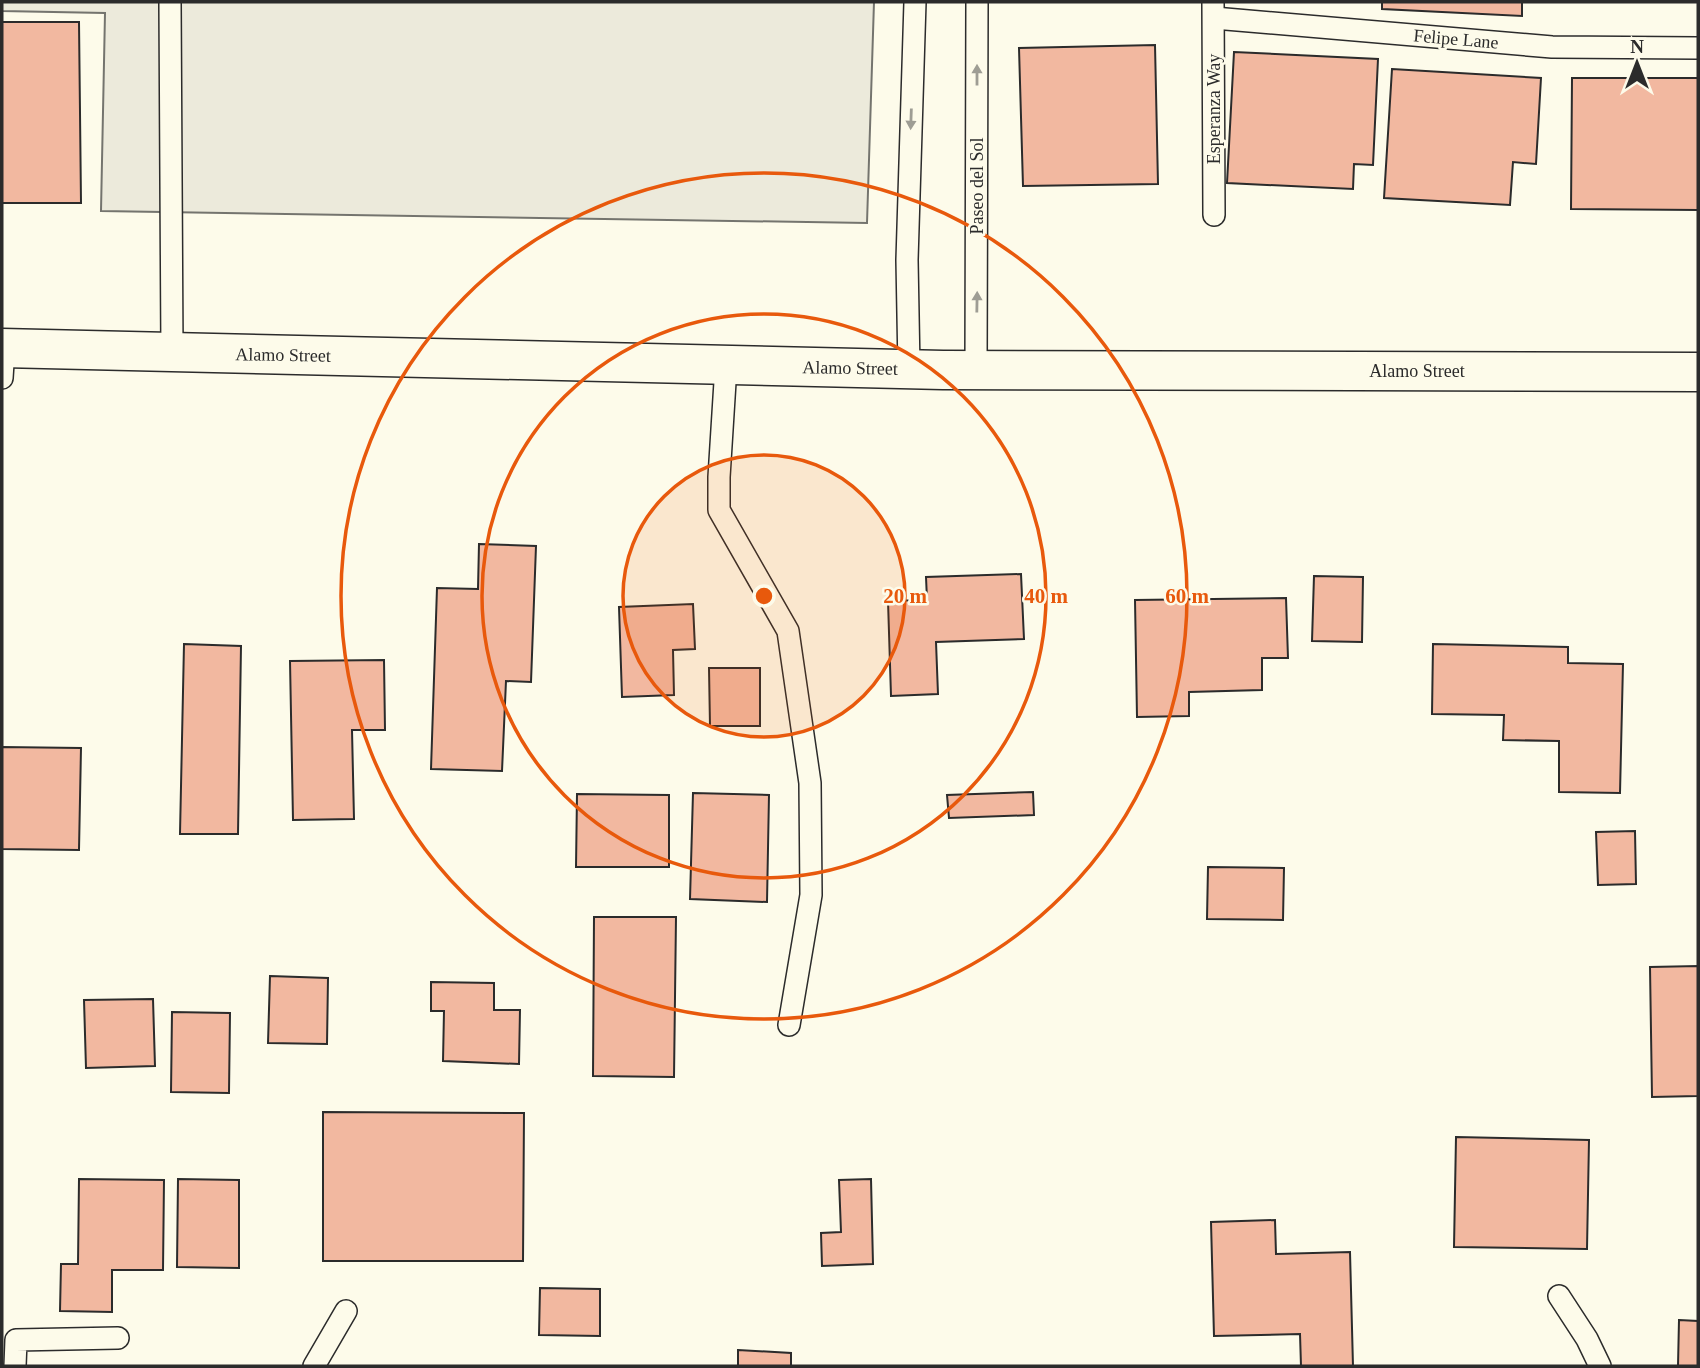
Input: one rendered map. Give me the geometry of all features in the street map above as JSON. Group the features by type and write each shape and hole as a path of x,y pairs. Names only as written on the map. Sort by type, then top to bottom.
{"main road":[{"name":"Alamo Street","path":"3,358 172,352 976,370 1698,372"}],"lane":[{"path":"170,2 172,352"},
{"path":"909,369 907,260 915,2"},
{"name":"Paseo del Sol","path":"976,370 977,2"},
{"name":"Felipe Lane","path":"1214,10 1552,47 1698,48"},
{"name":"Esperanza Way","path":"1214,10 1214,215"},
{"path":"726,366 719,510 788,631 810,783 811,895 789,1025"},
{"path":"1559,1296 1587,1339 1600,1366"},
{"path":"314,1366 346,1311"},
{"path":"15,1366 16,1340 118,1338"}],"shaded area":[{"path":"2,2 874,2 867,223 101,211 105,13 2,11"}],"building":[{"path":"1382,2 1522,2 1522,16 1382,9"},
{"path":"2,22 79,22 81,203 2,203"},
{"path":"1155,45 1158,184 1023,186 1019,48"},
{"path":"1234,52 1378,59 1373,165 1354,164 1353,189 1227,183"},
{"path":"1392,69 1541,78 1536,164 1513,162 1510,205 1384,198"},
{"path":"1572,78 1698,78 1698,210 1571,209"},
{"path":"479,544 536,546 531,682 506,681 502,771 431,769 437,588 478,589"},
{"path":"1021,574 1024,639 936,642 938,694 891,696 888,601 927,600 926,577"},
{"path":"1314,576 1363,577 1362,642 1312,641"},
{"path":"1286,598 1288,658 1262,658 1262,690 1189,692 1189,716 1137,717 1135,600"},
{"path":"693,604 695,649 673,650 674,695 622,697 619,607"},
{"path":"184,644 241,646 238,834 180,834"},
{"path":"1433,644 1568,647 1568,663 1623,664 1620,793 1559,792 1559,741 1503,740 1504,715 1432,714"},
{"path":"384,660 385,730 352,730 354,819 293,820 290,661"},
{"path":"709,668 760,668 760,726 710,726"},
{"path":"2,747 81,748 79,850 2,849"},
{"path":"1033,792 1034,815 949,818 947,795"},
{"path":"693,793 769,795 767,902 690,899"},
{"path":"577,794 669,795 669,867 576,867"},
{"path":"1635,831 1636,884 1598,885 1596,832"},
{"path":"1208,867 1284,868 1283,920 1207,919"},
{"path":"594,917 676,917 674,1077 593,1076"},
{"path":"1698,966 1698,1096 1652,1097 1650,967"},
{"path":"270,976 328,978 327,1044 268,1043"},
{"path":"431,982 494,983 494,1010 520,1010 519,1064 443,1061 444,1011 431,1011"},
{"path":"153,999 155,1066 86,1068 84,1000"},
{"path":"172,1012 230,1013 229,1093 171,1092"},
{"path":"323,1112 524,1113 523,1261 323,1261"},
{"path":"1456,1137 1589,1140 1587,1249 1454,1247"},
{"path":"79,1179 164,1180 163,1270 112,1270 112,1312 60,1311 61,1264 78,1264"},
{"path":"178,1179 239,1180 239,1268 177,1267"},
{"path":"871,1179 873,1264 822,1266 821,1233 841,1232 839,1180"},
{"path":"1275,1220 1276,1254 1350,1252 1353,1366 1301,1366 1300,1334 1214,1336 1211,1222"},
{"path":"540,1288 600,1289 600,1336 539,1335"},
{"path":"1679,1320 1698,1321 1698,1366 1678,1366"},
{"path":"738,1350 791,1353 791,1366 738,1366"}]}
